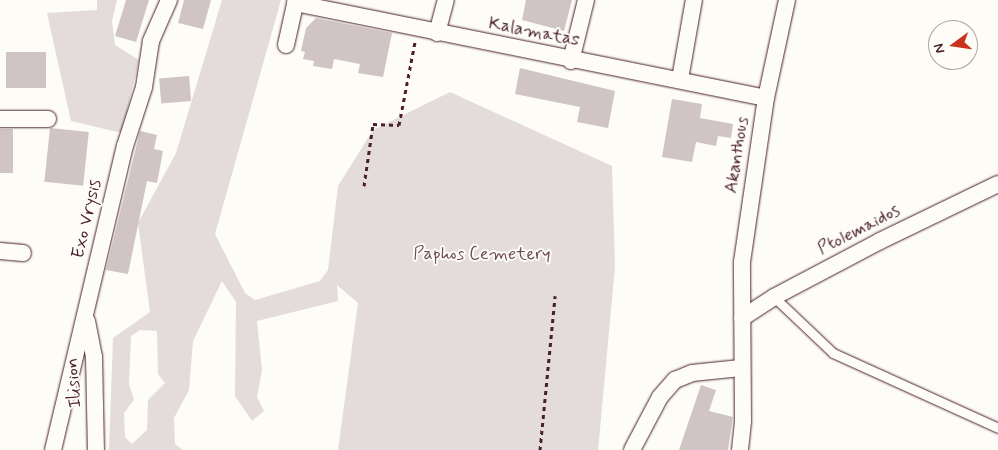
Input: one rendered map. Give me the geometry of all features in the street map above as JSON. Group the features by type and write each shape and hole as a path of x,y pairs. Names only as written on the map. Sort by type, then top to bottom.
{"street":[{"name":"Exo Vrysis","path":"53,450 125,146 144,87 151,40 169,0"},
{"path":"437,33 446,0"},
{"path":"572,61 586,0"},
{"path":"680,79 694,0"},
{"name":"Akanthous","path":"740,450 743,420 741,368 742,262 766,98 787,0"},
{"name":"Kalamatas","path":"286,45 295,2 572,61 680,79 766,98"},
{"path":"0,118 48,119"},
{"name":"Ptolemaidos","path":"742,318 774,297 998,184"},
{"path":"0,251 23,253"},
{"name":"Ilision","path":"86,314 94,357 96,450"},
{"path":"632,450 660,397 675,380 692,373 741,368"}],"lane":[{"path":"774,297 833,353 998,428"}],"path":[{"path":"364,186 373,124 399,125 418,29"},
{"path":"540,450 555,296"}],"green space":[{"path":"97,0 117,0 112,21 115,45 139,60 122,133 71,121 47,13 97,10"},
{"name":"Paphos Cemetery","path":"222,0 281,0 215,234 245,293 255,300 320,281 328,270 338,186 373,130 450,92 612,166 615,267 598,450 338,450 358,303 337,285 338,301 257,321 262,370 257,397 264,411 252,421 235,396 236,302 222,281 193,341 189,390 174,418 175,444 183,450 109,450 113,338 150,312 138,223 176,153","holes":["140,330 157,331 158,374 165,383 148,400 147,430 132,444 125,437 124,413 134,400 129,384 131,336"]}],"building":[{"path":"126,0 149,0 136,42 115,36"},
{"path":"184,0 211,0 203,29 178,23"},
{"path":"526,0 572,0 564,31 522,20"},
{"path":"316,18 392,33 383,77 358,73 360,64 334,59 332,69 313,66 314,61 303,59 305,52 301,51 306,28"},
{"path":"6,52 46,52 46,88 6,88"},
{"path":"520,68 615,91 608,128 577,122 580,107 515,94"},
{"path":"189,76 191,101 161,104 159,79"},
{"path":"672,99 702,104 700,118 733,124 731,138 718,136 716,146 696,142 692,162 662,157"},
{"path":"50,128 89,132 83,186 44,182"},
{"path":"0,129 13,129 13,173 0,173"},
{"path":"140,131 157,135 154,149 163,151 157,183 147,181 128,274 106,270"},
{"path":"701,385 716,390 709,411 733,417 728,450 679,450"}]}
